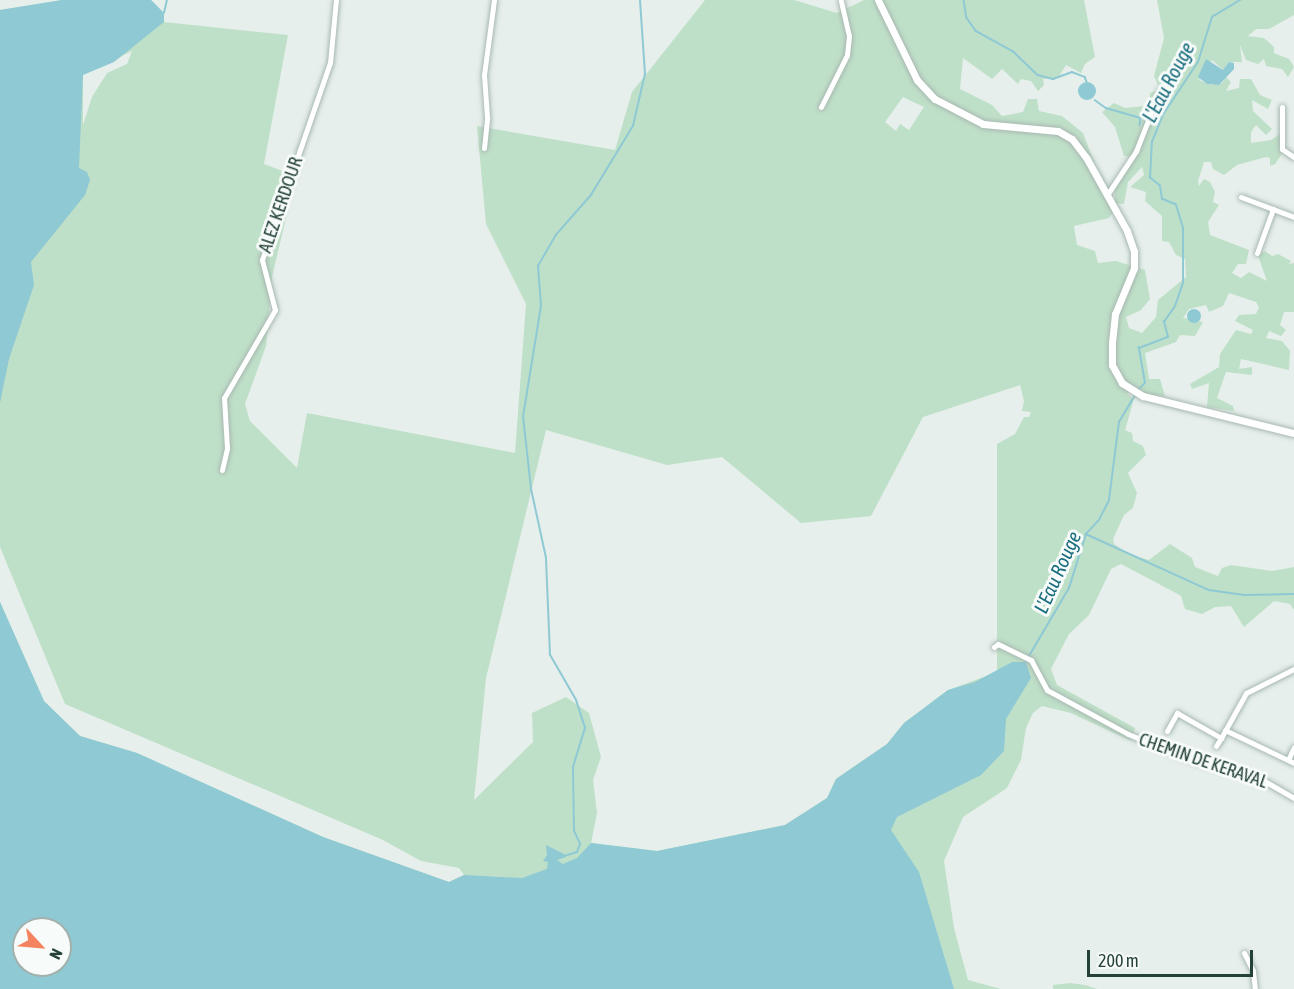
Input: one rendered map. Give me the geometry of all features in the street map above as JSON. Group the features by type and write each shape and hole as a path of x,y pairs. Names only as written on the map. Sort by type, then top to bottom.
{"street":[{"name":"ALEZ KERDOUR","path":"222,470 227,448 224,398 275,310 262,260 330,63 336,0"},
{"path":"484,148 487,117 484,75 494,0"},
{"path":"821,107 847,55 849,36 841,0"},
{"path":"878,0 912,70 930,96 983,124 1049,129 1066,135 1081,149 1127,231 1135,255 1133,273 1115,314 1111,355 1116,374 1135,393 1294,433"},
{"path":"1107,195 1136,151 1160,90"},
{"path":"1282,107 1282,149 1294,158"},
{"path":"1241,197 1294,217"},
{"path":"1257,253 1274,209"},
{"name":"CHEMIN DE KERAVAL","path":"994,647 998,644 1030,660 1047,690 1115,728 1192,760 1261,779 1294,798"},
{"path":"1216,746 1246,693 1294,669"},
{"path":"1167,731 1177,713 1221,738"},
{"path":"1226,730 1294,763"},
{"path":"1288,760 1294,747"},
{"path":"1244,953 1253,971 1255,989"}],"green space":[{"path":"62,0 151,0 164,13 164,22 288,35 264,164 296,176 272,277 266,346 245,404 250,421 297,468 307,413 515,453 526,304 486,224 477,126 615,150 632,92 705,0 794,0 837,13 864,0 1084,0 1095,57 1085,64 1081,73 1066,65 1058,78 1043,79 1044,85 1038,91 1031,81 1021,79 1018,84 1002,69 992,79 963,58 960,89 992,105 1002,116 1023,112 1028,99 1037,99 1039,111 1062,116 1083,133 1113,212 1109,218 1074,226 1077,245 1095,251 1098,263 1116,261 1145,270 1150,299 1141,310 1126,317 1129,328 1142,333 1156,317 1158,300 1186,277 1185,259 1176,255 1169,242 1162,241 1162,216 1145,201 1146,192 1130,187 1144,175 1142,167 1128,182 1124,204 1115,203 1115,188 1135,157 1124,156 1115,127 1102,112 1114,103 1125,108 1144,106 1149,110 1150,93 1159,90 1163,96 1168,92 1165,84 1158,85 1154,76 1164,38 1157,0 1294,0 1294,15 1269,29 1256,29 1248,36 1264,38 1274,47 1274,53 1289,59 1294,67 1288,77 1282,69 1266,66 1264,59 1258,64 1246,60 1240,45 1242,62 1229,62 1223,70 1212,60 1199,80 1211,85 1222,83 1226,77 1231,82 1226,91 1239,88 1240,79 1251,79 1260,95 1272,100 1268,109 1252,100 1253,111 1272,129 1266,135 1256,125 1251,132 1251,143 1271,140 1280,134 1282,154 1275,164 1270,166 1270,158 1266,157 1237,165 1224,175 1213,169 1211,162 1204,162 1198,181 1199,186 1204,179 1210,182 1215,192 1213,202 1219,205 1208,222 1210,235 1249,250 1246,264 1238,264 1232,273 1241,278 1249,272 1267,281 1258,256 1265,251 1272,256 1278,254 1291,261 1289,264 1294,263 1294,312 1284,312 1280,325 1286,330 1281,336 1269,331 1266,338 1282,341 1290,351 1289,370 1241,359 1239,369 1252,367 1252,375 1226,372 1217,398 1233,406 1234,411 1207,407 1209,383 1192,389 1190,384 1219,367 1220,354 1236,330 1251,334 1253,330 1235,321 1239,315 1256,314 1259,307 1256,302 1229,293 1223,306 1209,312 1206,305 1189,309 1183,318 1203,322 1195,336 1180,335 1176,342 1145,353 1149,379 1160,379 1165,396 1145,395 1132,386 1127,394 1134,399 1125,430 1132,433 1133,441 1143,446 1146,455 1128,473 1137,493 1133,508 1124,515 1113,539 1114,544 1129,554 1149,560 1170,544 1192,558 1195,567 1218,576 1222,568 1231,565 1272,571 1294,567 1294,610 1290,604 1274,601 1244,627 1231,606 1215,607 1202,614 1185,609 1181,596 1172,591 1121,564 1111,569 1089,615 1069,634 1051,669 1057,685 1135,728 1131,741 1071,713 1042,706 1033,713 1026,728 1021,760 1007,788 963,817 944,861 954,928 968,980 1001,989 0,989 0,602 44,701 80,736 137,753 323,837 449,882 464,875 459,868 421,861 383,840 65,704 0,547 0,10","holes":["132,51 127,64 107,73 92,97 83,125 83,75","903,97 924,107 909,130 900,124 896,131 885,122","1020,385 1024,401 1022,411 1031,412 1029,417 1024,417 1015,434 997,444 997,672 948,690 904,723 887,744 836,779 827,798 785,825 657,851 591,843 597,813 593,780 601,757 589,713 566,697 532,713 533,742 474,800 486,678 546,430 667,465 722,457 801,523 871,516 923,417"]},
{"path":"1070,983 1097,989 1053,989 1053,985"}],"water":[{"path":"62,0 151,0 164,13 164,22 114,62 83,75 79,168 87,172 90,180 85,195 31,262 34,285 9,359 0,403 0,10"},
{"path":"1206,59 1223,70 1229,62 1234,63 1234,69 1219,85 1207,84 1198,77"},
{"path":"1087,82 1093,85 1096,91 1093,97 1087,100 1081,97 1078,91 1081,85"},
{"path":"1191,309 1197,309 1201,316 1197,323 1191,323 1187,319 1187,313"},
{"path":"0,602 44,701 80,736 137,753 323,837 449,882 464,875 522,878 547,869 548,862 543,861 547,855 546,845 564,854 566,857 557,860 563,864 577,858 591,843 657,851 785,825 827,798 836,779 887,744 904,723 948,690 975,682 1012,662 1026,662 1031,678 1006,719 1004,751 981,775 897,817 891,830 919,872 954,989 0,989"}],"waterway":[{"path":"164,13 167,0"},
{"path":"564,856 577,852 580,844 574,831 573,767 585,728 576,700 550,655 546,558 531,489 523,417 541,306 538,266 555,236 591,195 633,126 645,74 640,0"},
{"path":"964,0 967,18 976,31 1014,52 1038,75 1053,79 1072,72 1085,77 1087,82"},
{"name":"L'Eau Rouge","path":"1139,389 1145,383 1139,348 1168,337 1164,322 1175,306 1183,283 1183,228 1176,205 1162,199 1160,186 1150,178 1152,142 1164,113 1198,62 1212,17 1240,0"},
{"path":"1095,100 1106,108 1141,118 1140,125"},
{"name":"L'Eau Rouge","path":"1025,663 1069,588 1086,534 1099,520 1109,500 1119,422 1135,395"},
{"path":"1086,534 1209,590 1246,595 1294,594"}]}
